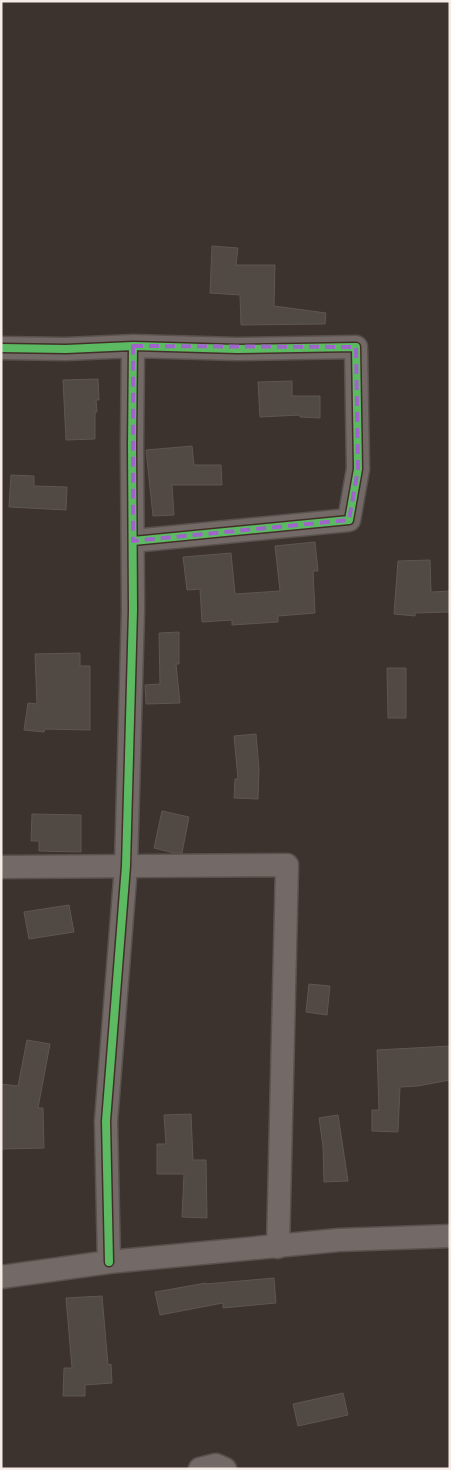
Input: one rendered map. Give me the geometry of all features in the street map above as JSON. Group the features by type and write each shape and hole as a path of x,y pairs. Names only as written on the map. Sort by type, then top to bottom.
{"street":[{"path":"109,1262 106,1121 126,866 133,610 133,346"},
{"path":"1,348 66,349 133,346 237,349 356,347 358,469 349,520 133,540"},
{"path":"1,867 287,865 278,1247"},
{"path":"1,1277 109,1262 339,1240 450,1236"}],"highlighted area":[{"path":"133,346 356,347 358,469 349,520 133,541"}],"building":[{"path":"212,246 238,248 236,265 275,265 274,306 326,313 325,324 241,325 240,295 210,293"},
{"path":"98,379 99,400 96,400 95,439 66,440 63,380"},
{"path":"292,381 292,396 320,396 320,418 300,417 300,415 260,417 258,382"},
{"path":"192,446 194,465 221,465 222,485 172,485 174,515 153,516 146,450"},
{"path":"11,475 34,476 34,486 67,487 66,510 9,507"},
{"path":"315,542 318,571 313,571 315,613 278,616 278,622 232,625 232,620 202,622 200,589 187,590 183,557 231,553 235,594 280,591 275,546"},
{"path":"430,560 431,592 450,591 450,612 415,613 415,616 394,614 398,561"},
{"path":"179,632 179,664 176,664 180,703 146,704 145,685 160,684 159,633"},
{"path":"80,653 80,666 90,666 90,730 45,729 44,732 24,730 28,703 37,704 35,654"},
{"path":"387,668 406,668 406,718 388,718"},
{"path":"256,734 259,769 258,799 234,798 235,779 238,779 234,736"},
{"path":"162,811 189,817 182,853 154,848"},
{"path":"32,814 81,815 81,852 39,851 39,841 31,841"},
{"path":"69,905 74,932 29,939 24,912"},
{"path":"309,984 330,986 327,1015 306,1012"},
{"path":"27,1040 50,1044 38,1108 43,1108 44,1148 1,1149 1,1084 18,1086"},
{"path":"450,1046 450,1080 418,1086 400,1087 398,1132 372,1131 372,1110 379,1110 377,1050"},
{"path":"191,1114 193,1160 206,1160 207,1218 182,1217 184,1174 157,1174 157,1144 166,1144 164,1115"},
{"path":"338,1115 348,1181 324,1182 323,1146 319,1118"},
{"path":"274,1278 276,1303 223,1308 223,1303 160,1315 155,1292 206,1283"},
{"path":"102,1296 108,1365 111,1364 112,1383 85,1385 85,1396 63,1396 64,1368 72,1368 66,1298"},
{"path":"343,1393 348,1415 298,1426 293,1404"}],"cycle path":[{"path":"1,348 66,349 133,346 237,349 356,347 358,469 349,520 133,541"},
{"path":"109,1262 106,1121 126,866 133,610 133,346"}]}
